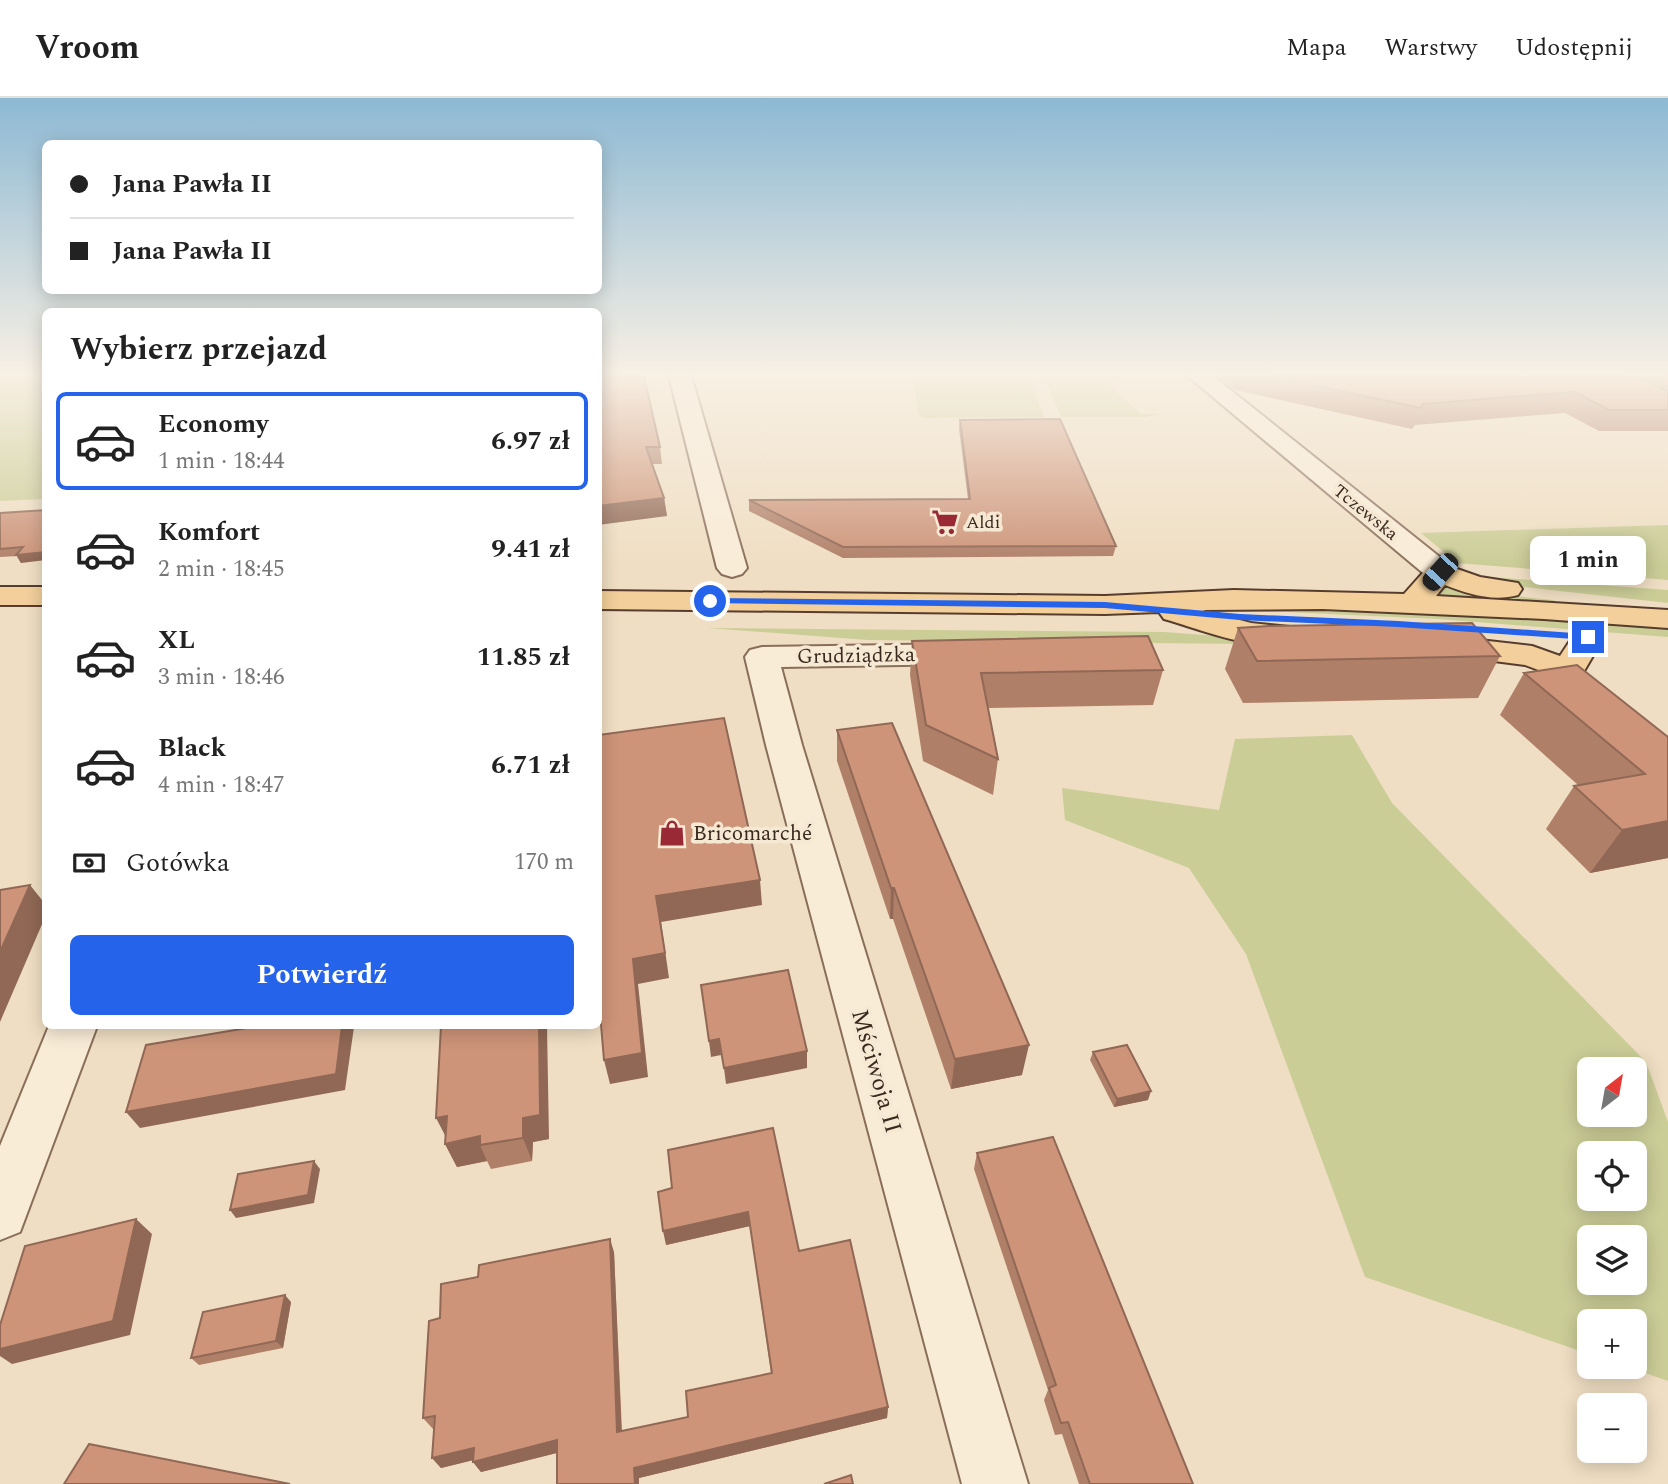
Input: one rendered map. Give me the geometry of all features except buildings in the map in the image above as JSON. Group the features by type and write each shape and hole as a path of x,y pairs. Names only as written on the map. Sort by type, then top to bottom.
{"main road":[{"path":"1413,603 1440,572 1475,586 1555,596 1668,628"},
{"path":"0,596 42,596"},
{"path":"602,600 1105,605 1234,599 1413,603 1668,628"},
{"path":"1105,605 1175,612 1588,637 1668,628"},
{"path":"1175,612 1249,632 1318,638"},
{"path":"1412,644 1532,656 1578,680 1588,637"}],"street":[{"path":"697,437 732,568"},
{"name":"Tczewska","path":"1274,437 1440,572"},
{"name":"Grudziądzka","path":"762,657 994,653"},
{"name":"Mściwoja II","path":"762,657 784,745 995,1484"},
{"path":"0,1213 72,1029"}],"green space":[{"path":"0,437 42,437 42,499 0,501"},
{"path":"1668,525 1668,580 1457,563 1421,533"},
{"path":"1477,576 1668,590 1668,603 1506,585"},
{"path":"1442,581 1488,593 1561,603 1438,598 1436,596"},
{"path":"1237,607 1397,609 1668,626 1668,637 1438,619 1241,610"},
{"path":"708,628 1164,632 1287,641 1243,644 868,640"},
{"path":"1352,735 1392,803 1641,1057 1577,1057 1577,1127 1647,1127 1647,1065 1668,1122 1668,1381 1647,1374 1647,1309 1577,1309 1577,1350 1365,1277 1246,954 1189,868 1065,820 1062,788 1219,810 1235,739"}],"place":[{"name":"Aldi","path":"945,522"},
{"name":"Bricomarché","path":"672,833"}],"route":[{"path":"710,601 1105,605 1240,617 1588,637"}]}
